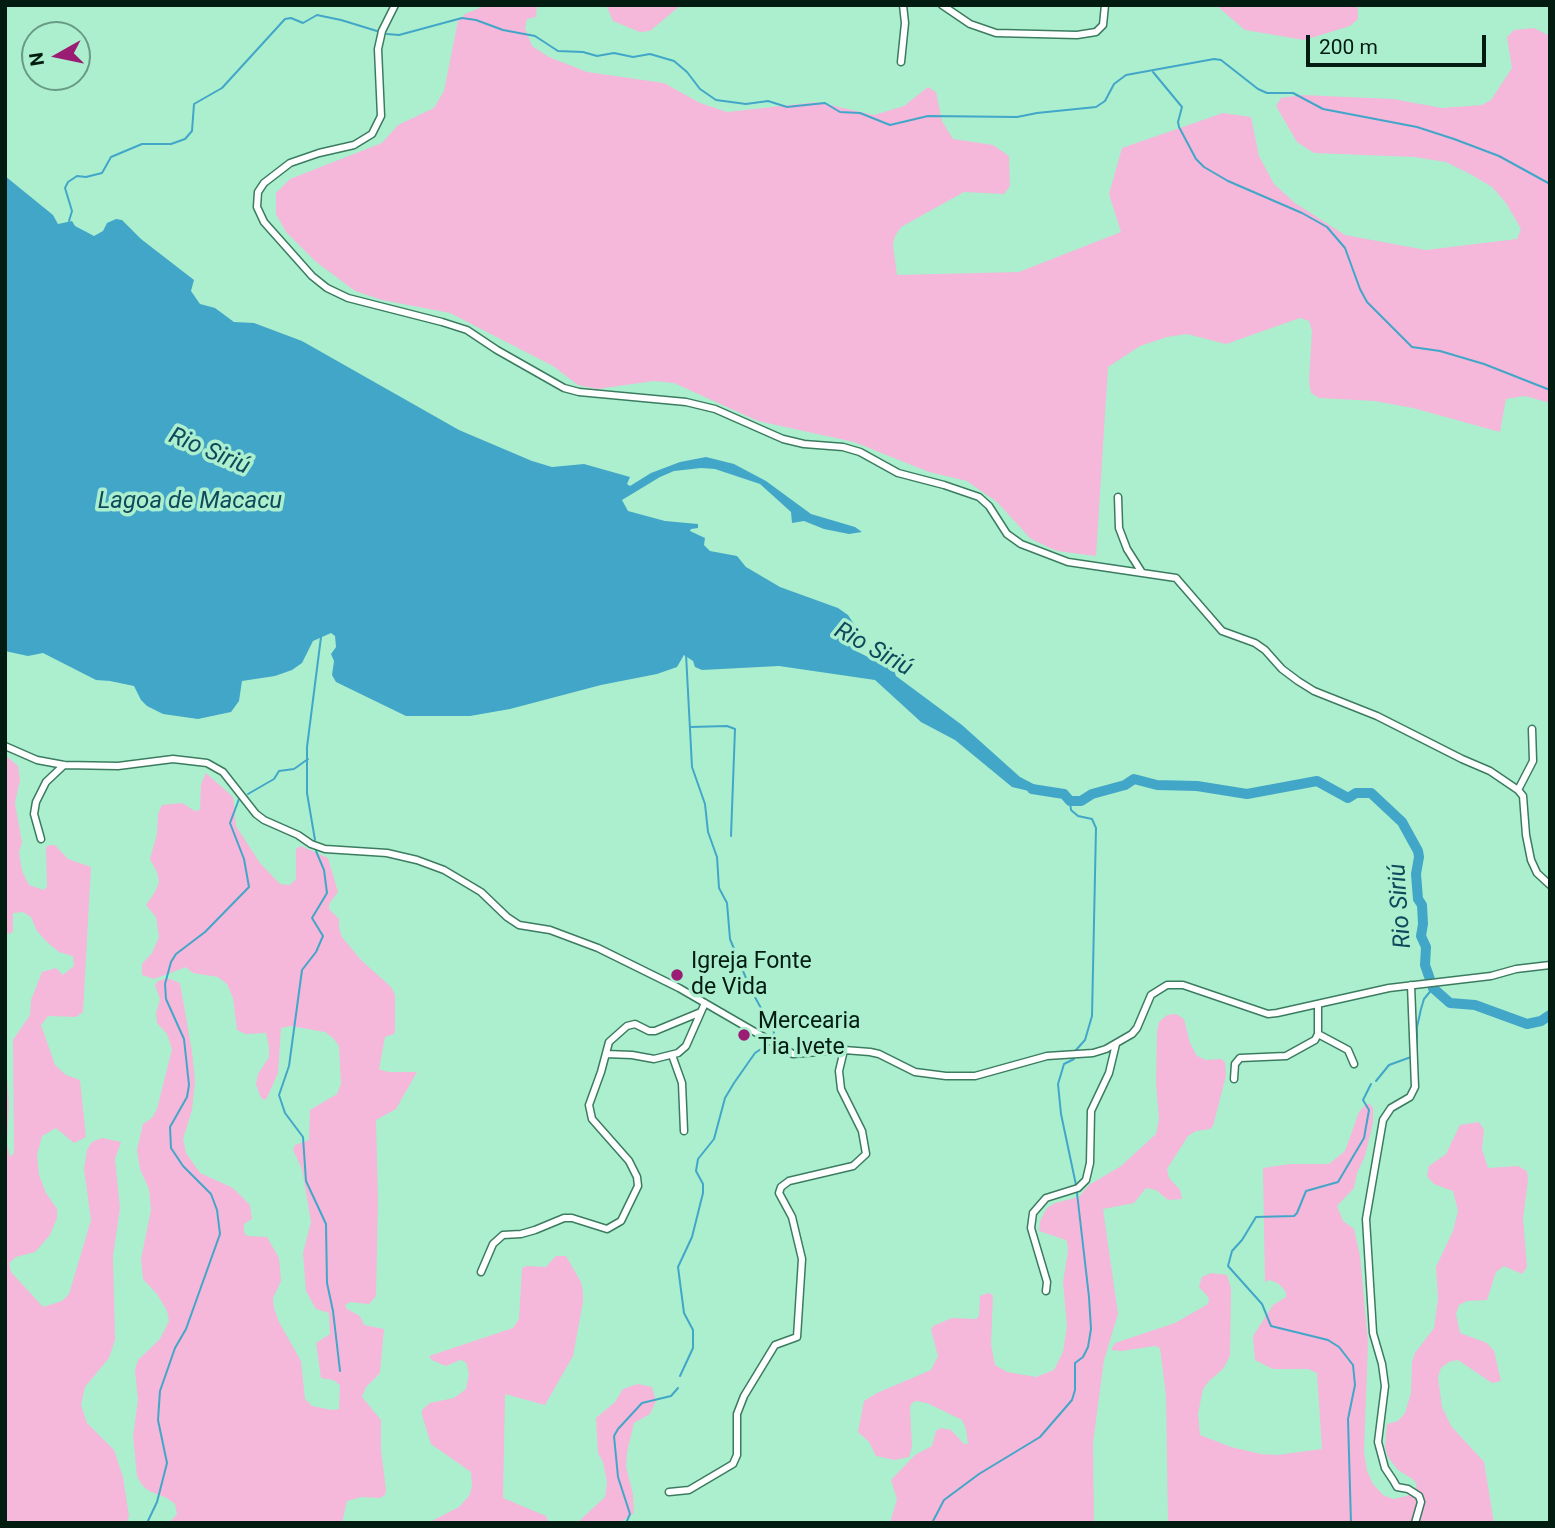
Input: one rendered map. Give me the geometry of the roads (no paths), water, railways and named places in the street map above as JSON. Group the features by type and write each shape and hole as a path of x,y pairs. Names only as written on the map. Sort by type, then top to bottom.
{"street":[{"path":"395,5 382,31 379,49 381,116 372,134 354,145 290,163 258,191 257,207 264,222 312,276 327,288 348,298 467,330 565,388 579,392 686,402 715,409 783,439 804,444 844,447 860,452 898,473 979,497 989,506 1007,534 1021,544 1068,562 1171,576 1181,581 1222,631 1255,643 1282,669 1314,691 1377,716 1490,771 1518,790 1523,796 1531,860 1537,873 1550,885"},
{"path":"901,62 905,23 903,5"},
{"path":"942,5 984,31 1051,35 1096,32 1103,25 1105,5"},
{"path":"1118,497 1119,528 1127,549 1141,571"},
{"path":"1518,790 1533,761 1532,729"},
{"path":"5,747 37,760 64,765 118,766 173,759 207,763 223,772 256,814 311,844 326,849 387,853 444,870 481,892 519,925 550,930 598,948 668,982 793,1054 844,1050 879,1054 915,1072 975,1076 1047,1056 1093,1053 1116,1044 1137,1028 1151,995 1167,985 1183,985 1268,1014 1411,985 1491,976 1516,969 1550,965"},
{"path":"41,839 34,814 36,802 46,782 64,765"},
{"path":"1411,985 1415,1087 1410,1097 1391,1108 1384,1120 1366,1219 1373,1333 1385,1386 1378,1442 1385,1468 1398,1487 1408,1489 1419,1496 1421,1502 1415,1523"},
{"path":"607,1054 654,1059 672,1055 686,1046 705,1003"},
{"path":"1234,1079 1235,1064 1240,1058 1286,1056 1312,1042 1318,1034 1318,1004"},
{"path":"481,1272 493,1244 503,1235 521,1234 564,1218 607,1228 621,1222 638,1186 638,1177 629,1161 589,1114 589,1105 611,1039 627,1026 635,1024 655,1031 701,1012"},
{"path":"1318,1034 1348,1050 1354,1063"},
{"path":"1046,1291 1047,1282 1031,1228 1033,1213 1046,1198 1078,1188 1086,1180 1090,1163 1091,1111 1109,1073 1116,1044"},
{"path":"669,1492 690,1490 733,1464 737,1455 737,1414 744,1396 775,1345 797,1337 802,1259 792,1217 779,1193 781,1187 789,1181 853,1166 866,1154 862,1131 841,1089 839,1071 844,1050"},
{"path":"672,1055 682,1083 684,1130"}],"water":[{"name":"Lagoa de Macacu","path":"5,176 53,215 58,224 72,221 75,226 94,236 103,231 107,223 116,219 122,220 141,239 194,280 191,291 200,304 215,308 234,322 254,323 302,341 459,430 532,461 552,467 584,464 630,477 627,484 630,486 651,473 680,462 706,457 734,464 766,481 811,514 855,527 862,532 849,534 824,529 804,521 792,523 791,512 760,484 715,469 674,471 622,500 628,511 665,521 698,524 698,528 690,531 705,538 704,545 710,551 737,556 746,567 780,587 838,608 848,615 862,636 868,638 868,642 856,647 856,651 894,670 896,676 962,725 1020,777 1045,790 1033,792 1012,787 955,740 921,722 875,680 779,666 702,670 695,667 693,661 684,655 677,667 657,674 601,685 510,709 470,716 406,716 336,682 332,675 334,661 331,654 336,647 335,636 331,633 313,641 302,663 292,670 275,676 242,681 239,701 231,712 198,719 163,714 147,706 134,686 96,680 43,653 28,656 5,651"}],"waterway":[{"path":"69,221 72,211 65,188 68,182 77,176 102,173 111,157 142,144 171,144 185,139 192,131 194,104 222,88 285,19 291,18 303,23 317,15 377,31"},
{"path":"387,34 399,35 462,18 476,20 503,30 535,36 558,51 583,52 597,56 614,53 633,57 650,54 674,61 700,89 716,100 746,104 768,101 787,107 825,103 840,112 860,113 890,125 928,116 1017,117 1096,107 1105,101 1114,84 1126,75 1214,59 1221,60 1267,93 1293,93 1323,109 1417,127 1499,156 1550,184"},
{"path":"1153,72 1182,107 1179,127 1196,159 1228,181 1302,213 1327,227 1345,248 1367,302 1412,347 1440,351 1484,364 1550,390"},
{"path":"315,840 307,793 307,747 321,637"},
{"path":"686,654 692,767 705,804 708,832 717,857 719,888 727,903 730,939 750,988 774,1032 773,1038"},
{"path":"690,727 727,726 735,729 731,836"},
{"path":"248,794 274,779 279,771 294,769 308,759"},
{"name":"Rio Siriú","path":"1032,789 1064,794 1070,801 1081,801 1092,794 1125,785 1134,779 1157,785 1197,786 1247,794 1317,781 1348,798 1356,793 1371,793 1402,822 1418,851 1416,874 1418,899 1422,905 1421,936 1426,947 1425,965 1433,988 1450,1003 1475,1005 1527,1024 1541,1021 1550,1015"},
{"path":"147,1523 157,1502 167,1463 158,1420 160,1391 175,1348 186,1329 220,1234 217,1210 211,1194 183,1166 171,1148 170,1127 187,1097 189,1085 184,1039 166,999 165,984 176,954 205,932 249,887 244,859 230,823 239,799"},
{"path":"1070,801 1071,810 1078,816 1092,819 1096,828 1092,1016 1085,1040 1076,1050"},
{"path":"316,851 324,870 327,893 312,918 323,936 316,952 302,970 289,1066 279,1095 285,1113 303,1137 306,1181 326,1224 327,1283 340,1371"},
{"path":"1417,1050 1417,1027 1421,1009 1424,999 1433,988"},
{"path":"680,1376 693,1348 693,1330 684,1313 678,1267 692,1237 703,1193 703,1184 696,1171 698,1159 714,1139 725,1098 734,1083 755,1053 767,1045"},
{"path":"1376,1081 1389,1065 1411,1057"},
{"path":"1074,1059 1064,1064 1058,1084 1061,1114 1076,1185"},
{"path":"1351,1523 1348,1419 1355,1385 1353,1365 1339,1347 1328,1340 1271,1326 1262,1304 1228,1266 1232,1251 1256,1217 1294,1216 1306,1191 1338,1182 1364,1138 1369,1110 1363,1100 1371,1084"},
{"path":"932,1523 944,1500 979,1474 1040,1437 1072,1400 1075,1390 1075,1363 1083,1357 1088,1347 1091,1329 1077,1193"},
{"path":"626,1523 630,1514 618,1477 614,1436 642,1403 671,1396 678,1388"}],"place":[{"name":"Igreja Fonte de Vida","path":"677,975"},
{"name":"Mercearia Tia Ivete","path":"744,1035"}]}
